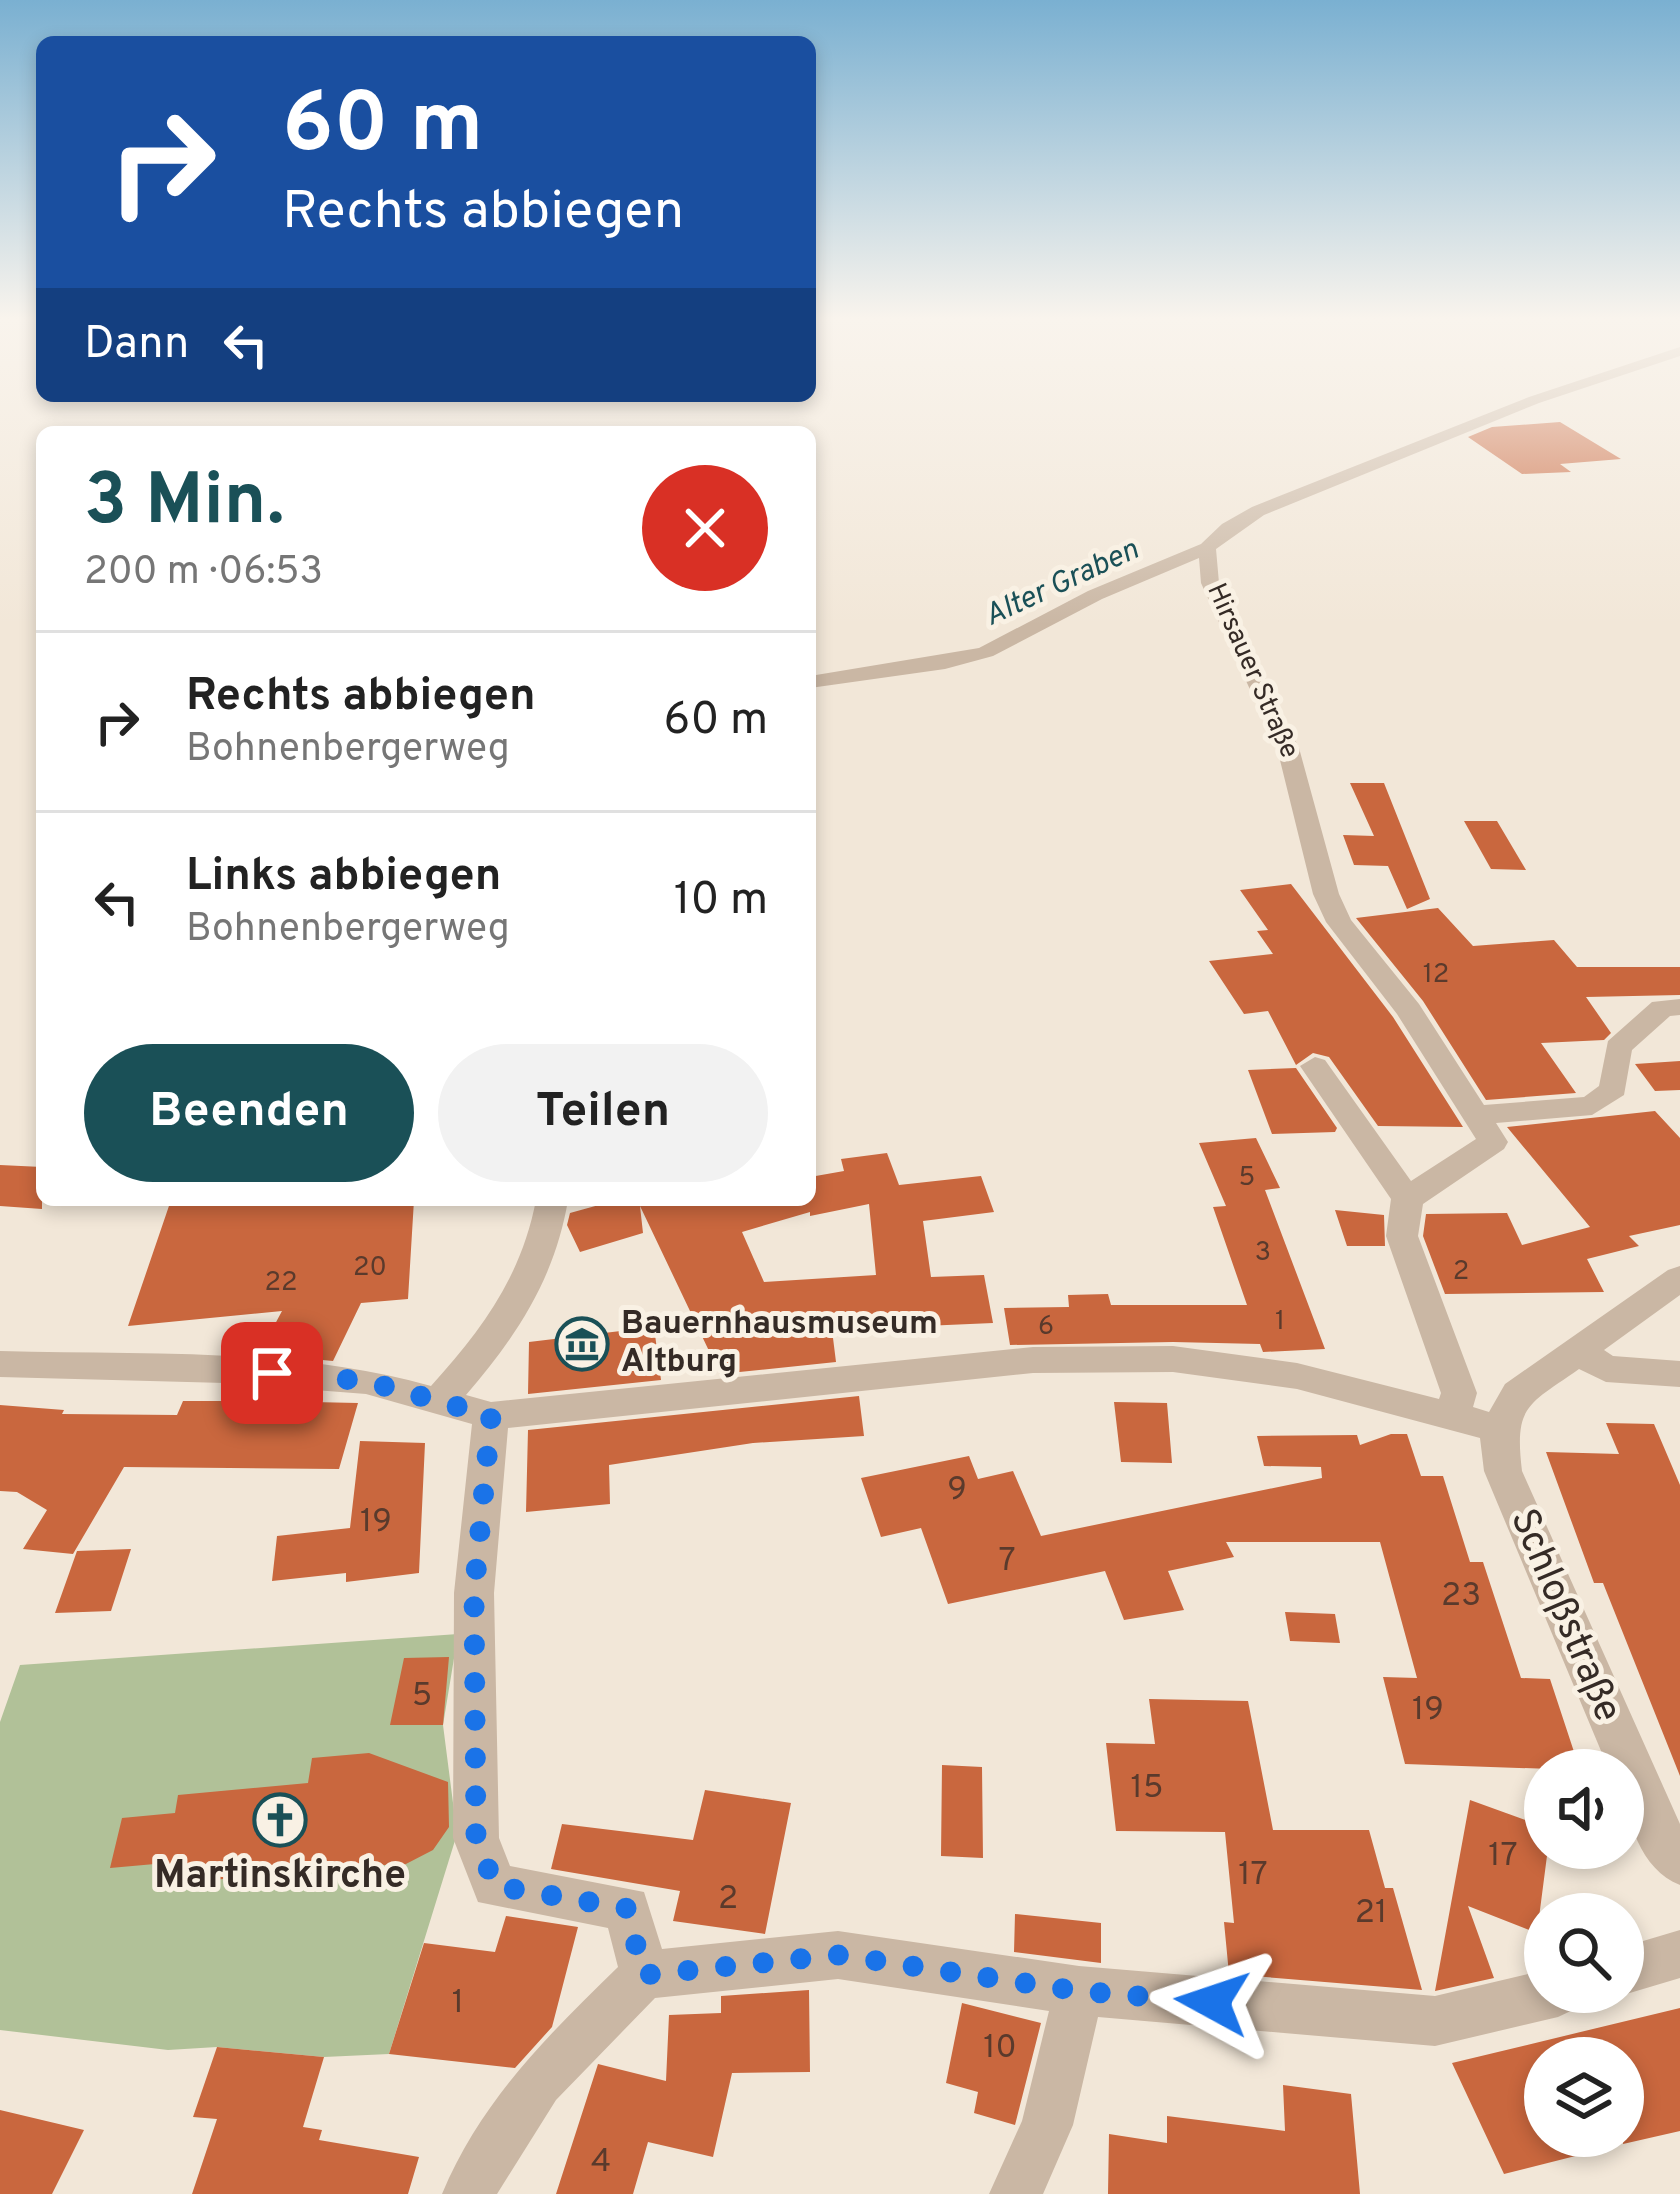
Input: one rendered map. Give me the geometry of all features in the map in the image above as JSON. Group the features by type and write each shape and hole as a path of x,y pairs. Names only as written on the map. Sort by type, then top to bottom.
{"street":[{"name":"Hirsauer Straße","path":"1476,1114 1409,1010 1339,922 1326,894 1288,748 1210,583 1208,548 1228,528 1258,511 1483,420"},
{"path":"816,681 945,663 986,652 1095,595 1208,548"},
{"path":"1154,570 1210,583"},
{"path":"1407,1199 1493,1142 1476,1114 1592,1106 1613,1089 1618,1047 1671,1008"},
{"path":"1315,1066 1407,1199 1402,1236 1459,1393 1452,1414"},
{"path":"441,1400 533,1292 551,1206"},
{"path":"0,1364 224,1370 342,1379 491,1416 1033,1360 1173,1359 1297,1376 1498,1428 1518,1394 1680,1278"},
{"path":"1577,1351 1606,1369 1680,1373"},
{"path":"491,1416 474,1593 476,1838 495,1886 626,1908 644,1975"},
{"name":"Schloßstraße","path":"1498,1428 1503,1471 1555,1599 1657,1830 1680,1863"},
{"path":"1644,1965 1680,1954"},
{"path":"470,2194 492,2149 538,2082 644,1975 838,1955 1078,1991 1435,2020 1524,2000"},
{"path":"1016,2194 1047,2125 1078,1991"}],"green space":[{"path":"458,1634 443,1725 457,1834 389,2054 324,2057 217,2047 168,2050 0,2030 0,1722 20,1665"}],"building":[{"path":"1560,422 1621,459 1560,464 1571,472 1522,474 1468,437 1492,427"},
{"path":"1350,783 1384,783 1430,899 1407,909 1388,866 1354,865 1343,835 1374,836"},
{"path":"1464,821 1497,821 1526,870 1491,869"},
{"path":"1291,884 1393,1017 1463,1127 1378,1126 1329,1057 1313,1053 1296,1065 1268,1011 1244,1014 1209,961 1273,954 1257,931 1268,930 1240,890"},
{"path":"1438,908 1473,946 1554,940 1577,967 1680,967 1680,995 1586,997 1611,1033 1604,1040 1541,1043 1576,1093 1486,1100 1423,1001 1356,918"},
{"path":"1680,1061 1680,1090 1655,1091 1635,1064"},
{"path":"1296,1068 1337,1128 1335,1132 1272,1134 1248,1070"},
{"path":"1655,1111 1680,1138 1680,1225 1629,1236 1639,1246 1587,1259 1604,1292 1445,1294 1423,1236 1426,1214 1507,1213 1522,1245 1590,1227 1507,1127"},
{"path":"1256,1138 1280,1188 1265,1190 1325,1349 1263,1352 1260,1344 1173,1342 1010,1345 1004,1308 1069,1307 1068,1295 1108,1294 1111,1305 1247,1305 1213,1207 1226,1206 1199,1143"},
{"path":"887,1153 899,1185 981,1176 994,1212 923,1221 931,1277 984,1275 993,1323 832,1330 836,1362 720,1374 640,1206 816,1206 816,1176 844,1171 841,1159","holes":["869,1204 876,1275 764,1282 742,1232 810,1212 810,1216"]},
{"path":"0,1165 36,1167 36,1206 42,1209 0,1206"},
{"path":"169,1206 414,1206 408,1299 361,1303 333,1361 259,1354 282,1311 128,1326"},
{"path":"595,1206 640,1206 643,1233 580,1252 567,1225 570,1213"},
{"path":"1335,1210 1384,1215 1385,1246 1347,1246"},
{"path":"654,1327 661,1380 528,1394 529,1342"},
{"path":"240,1389 316,1395 312,1402 358,1403 339,1469 124,1467 73,1554 23,1549 47,1510 17,1492 0,1491 0,1405 64,1410 62,1414 177,1415 183,1401 233,1401"},
{"path":"859,1396 864,1436 753,1443 609,1465 610,1504 526,1512 528,1430"},
{"path":"1114,1402 1167,1403 1172,1463 1121,1462"},
{"path":"1606,1423 1654,1424 1680,1485 1680,1776 1603,1583 1594,1583 1546,1452 1619,1454"},
{"path":"1391,1434 1407,1434 1421,1476 1443,1476 1470,1562 1483,1562 1521,1678 1550,1679 1573,1749 1524,1749 1524,1768 1405,1764 1383,1677 1417,1678 1380,1542 1226,1542 1234,1557 1168,1571 1184,1610 1124,1620 1105,1571 948,1604 921,1528 881,1537 861,1478 969,1456 978,1479 1013,1471 1041,1536 1322,1478 1321,1467 1264,1466 1257,1436 1357,1435 1360,1445"},
{"path":"360,1441 425,1443 419,1573 346,1582 346,1573 272,1581 277,1536 350,1528"},
{"path":"131,1549 111,1611 55,1613 77,1551"},
{"path":"1285,1612 1335,1614 1340,1643 1290,1641"},
{"path":"449,1657 443,1725 390,1725 404,1658"},
{"path":"1149,1699 1248,1701 1273,1830 1369,1830 1385,1888 1393,1888 1422,1990 1229,1974 1224,1922 1234,1923 1225,1832 1116,1831 1106,1743 1155,1744"},
{"name":"Martinskirche","path":"369,1753 448,1782 449,1827 433,1850 404,1865 346,1865 161,1886 166,1863 110,1868 122,1818 175,1813 178,1795 308,1783 312,1758"},
{"path":"942,1765 982,1767 983,1858 941,1856"},
{"path":"705,1790 791,1803 765,1934 673,1921 680,1891 551,1869 562,1824 693,1840"},
{"path":"1470,1800 1524,1819 1524,1869 1545,1869 1542,1893 1524,1893 1524,1928 1468,1906 1494,1978 1435,1991"},
{"path":"1015,1914 1101,1923 1101,1963 1014,1952"},
{"path":"506,1916 578,1927 552,2027 515,2068 389,2054 424,1943 495,1952"},
{"path":"809,1990 810,2072 732,2073 713,2157 648,2142 633,2194 556,2194 598,2064 666,2081 669,2015 721,2013 721,1996"},
{"path":"962,2003 1041,2023 1015,2125 974,2113 978,2092 946,2083"},
{"path":"1680,2008 1680,2131 1644,2139 1644,2037 1560,2037"},
{"path":"1524,2046 1524,2157 1571,2157 1504,2174 1452,2063"},
{"path":"217,2047 324,2057 303,2127 322,2130 319,2140 419,2157 408,2194 192,2194 217,2119 193,2117"},
{"path":"1283,2085 1351,2094 1360,2194 1108,2194 1109,2134 1167,2143 1167,2116 1285,2131"},
{"path":"0,2110 84,2130 52,2194 0,2194"}],"place":[{"name":"Bauernhausmuseum Altburg","path":"582,1344"},
{"name":"Martinskirche","path":"280,1820"}],"route":[{"path":"272,1373 366,1381 491,1416 474,1593 476,1838 495,1886 626,1908 644,1975 838,1955 1078,1991 1212,2002"}],"water label":[{"name":"Alter Graben","path":"1062,584"}]}
